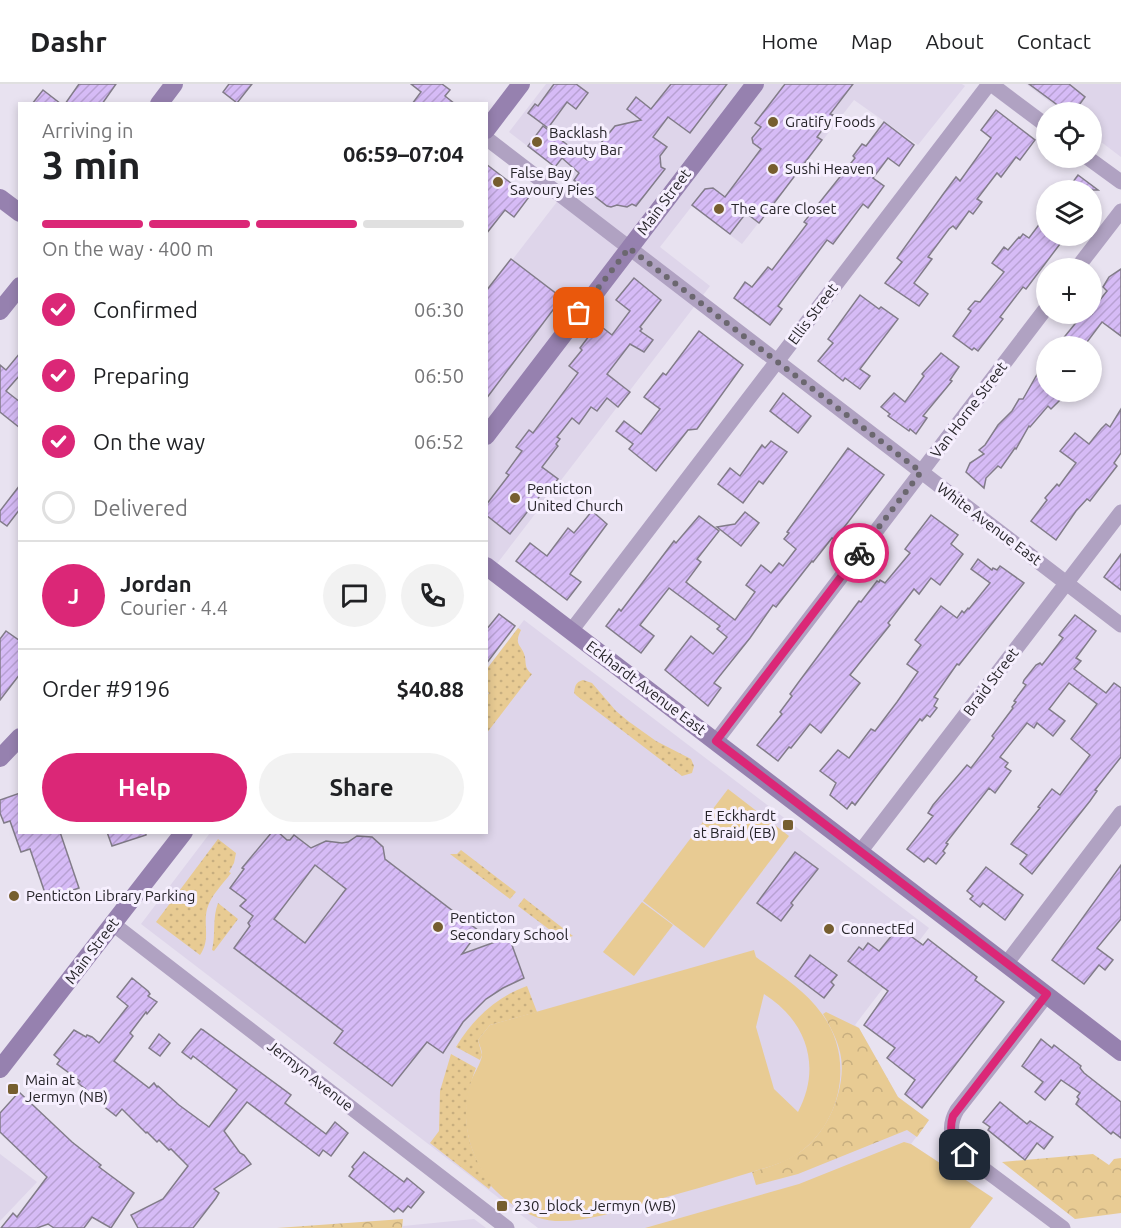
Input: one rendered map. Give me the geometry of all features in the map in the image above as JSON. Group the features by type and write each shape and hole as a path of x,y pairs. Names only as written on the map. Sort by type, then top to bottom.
{"main road":[{"path":"160,102 174,84"},
{"path":"488,127 521,84"},
{"name":"Main Street","path":"488,433 755,84"},
{"path":"0,198 18,212"},
{"path":"0,311 18,288"},
{"name":"Eckhardt Avenue East","path":"488,568 1121,1052"},
{"path":"0,758 18,739"},
{"name":"Main Street","path":"0,1070 179,836"}],"street":[{"path":"990,84 1036,118"},
{"name":"Ellis Street","path":"571,631 990,84"},
{"name":"White Avenue East","path":"488,140 1121,625"},
{"path":"1102,168 1121,182"},
{"path":"1085,258 1121,210"},
{"name":"Van Horne Street","path":"716,741 1036,322"},
{"name":"Braid Street","path":"861,852 1121,512"},
{"path":"1006,964 1121,813"},
{"name":"Jermyn Avenue","path":"113,924 507,1228"},
{"path":"1047,994 957,1110 950,1130 956,1144 965,1155 1064,1228"}],"shaded area":[{"path":"546,84 962,84 965,86 918,145 854,100 742,244 692,206 660,247 710,286 488,575 488,291 573,181 509,132"},
{"path":"1026,84 1121,84 1121,157 1102,143 1102,102 1050,102"},
{"name":"Penticton Secondary School","path":"524,620 929,928 855,1025 859,1028 898,1097 929,1120 911,1144 993,1198 970,1228 538,1228 141,924 209,834 488,834 488,667"},
{"path":"0,1154 37,1182 0,1221"},
{"path":"474,1219 486,1228 402,1228 403,1226"}],"green space":[{"path":"518,628 521,630 518,642 524,653 527,669 532,674 488,731 489,693 488,667"},
{"path":"583,680 592,683 616,711 628,721 656,741 691,759 694,766 692,773 682,776 577,696 574,693 575,687"},
{"path":"728,789 789,836 704,948 643,901"},
{"path":"218,839 236,853 229,872 231,873 214,894 207,909 206,938 200,955 156,922"},
{"path":"461,850 516,892 510,899 450,854 457,854"},
{"path":"524,898 573,936 565,938 558,936 518,906"},
{"path":"642,902 673,925 634,976 603,952"},
{"path":"218,903 238,919 214,951 212,950"},
{"path":"754,950 756,957 800,990 822,1014 832,1031 838,1049 839,1088 826,1124 814,1140 788,1159 726,1180 601,1216 567,1221 546,1220 528,1214 491,1186 492,1183 477,1162 472,1150 467,1124 467,1098 482,1054 478,1040 490,1025","holes":["764,994 779,1005 800,1031 809,1062 809,1078 798,1112 774,1089 756,1027"]},
{"path":"527,986 537,1012 490,1025 478,1040 482,1055 480,1060 456,1047 486,1010 505,996"},
{"path":"826,1012 859,1028 898,1097 929,1120 917,1137 907,1130 798,1174 756,1185 752,1172 800,1152 819,1133 834,1108 842,1065 837,1042 823,1014"},
{"path":"451,1054 476,1068 468,1098 467,1128 475,1157 493,1183 489,1189 430,1143 439,1131 440,1091"},
{"path":"904,1142 911,1144 993,1198 970,1228 645,1228 799,1184"},
{"path":"1093,1154 1109,1165 1114,1159 1121,1158 1121,1213 1075,1219 1002,1162"},
{"path":"403,1219 402,1228 277,1228"}],"building":[{"path":"79,84 116,84 103,102 66,102"},
{"path":"229,84 252,84 238,102 223,92"},
{"path":"411,84 442,84 450,90 445,96 452,102 414,102 421,92"},
{"path":"554,84 576,84 588,93 576,109 567,102 548,128 528,113 535,104 538,106"},
{"path":"671,84 727,84 690,133 668,117 653,137 667,147 660,156 661,167 665,169 636,206 632,204 627,207 607,206 574,180 579,173 562,158 555,167 528,146 543,126 587,160 615,126 641,120 627,109 636,97 651,109"},
{"path":"785,84 853,84 830,114 833,115 817,137 822,140 759,223 746,213 730,234 692,205 705,189 713,188 725,197 761,149 753,143 752,138 761,127 755,123"},
{"path":"1029,84 1069,84 1085,97 1081,102 1053,102"},
{"path":"43,90 58,102 34,102"},
{"path":"996,110 1035,140 1020,160 1016,157 1001,177 997,173 977,199 982,202 973,214 969,211 956,229 953,226 949,229 928,257 932,259 914,283 928,294 919,306 885,283 902,262 897,258 944,193 956,177 960,181 991,138 981,130"},
{"path":"884,122 914,145 899,166 888,158 873,178 884,186 868,208 863,204 833,244 827,240 778,306 782,309 770,325 734,298 745,282 752,287 768,267 772,270 807,224 804,222 855,158 853,156 862,144 866,146"},
{"name":"False Bay Savoury Pies","path":"488,166 529,197 514,217 505,210 488,231"},
{"path":"1078,175 1085,180 1074,180"},
{"path":"1036,229 1036,246 1058,246 1049,258 1036,258 1036,276 1026,289 1023,287 1000,317 1003,319 978,351 974,348 972,350 953,336 971,311 968,309 975,301 980,302 1004,272 992,263 1004,247 1008,250 1023,234 1029,238"},
{"path":"511,259 562,298 488,396 488,288"},
{"path":"1121,269 1121,336 1102,322 1102,297 1107,291 1103,287 1109,277"},
{"path":"634,278 661,300 640,327 642,329 640,331 653,340 644,352 630,344 607,374 630,392 618,407 607,398 597,411 591,407 579,424 572,418 557,437 560,439 556,444 558,446 542,467 558,479 549,490 546,488 510,534 488,517 488,502 509,475 506,473 522,451 516,447 529,430 533,433 578,373 569,366 582,350 580,348 598,324 612,335 630,311 616,300"},
{"path":"860,295 898,319 860,369 870,376 860,389 845,378 843,381 818,361 833,343 828,339"},
{"path":"1075,324 1100,324 1092,336 1065,336"},
{"path":"699,331 743,365 697,429 688,430 656,471 629,449 633,444 616,431 624,421 641,434 660,409 644,397 663,373 666,375"},
{"path":"941,353 959,367 950,380 952,381 923,416 927,418 916,434 888,416 890,414 881,407 894,393 905,402 924,376 922,374"},
{"path":"18,355 18,377 6,391 18,400 18,426 0,412 0,365 6,370"},
{"path":"1036,376 1036,402 1058,402 1051,409 1048,406 1029,426 1016,449 1001,468 998,466 986,478 984,488 966,472 970,463 984,454 979,450 998,425 1012,411 1019,399 1023,399"},
{"path":"783,393 811,416 798,433 770,411"},
{"path":"1121,409 1121,453 1114,463 1117,466 1090,501 1087,499 1076,511 1056,540 1031,521 1047,500 1045,498 1057,484 1059,486 1076,463 1060,451 1075,433 1089,444 1106,424 1110,427"},
{"path":"771,441 787,452 763,484 759,481 743,503 718,484 730,468 740,476 762,445 765,448"},
{"path":"848,448 884,475 839,534 834,539 832,538 812,561 776,607 773,605 714,683 721,688 708,706 665,670 691,636 713,654 727,637 717,629 720,626 669,588 640,625 654,636 641,653 606,626 619,609 621,611 674,541 676,543 699,516 719,531 697,559 701,562 686,582 735,620 755,592 746,585 761,565 771,573 779,563 783,566 796,549 784,539 789,533 787,532"},
{"path":"18,488 18,512 7,526 0,521 0,511"},
{"path":"592,511 607,524 570,574 581,582 567,600 516,561 530,543 547,556 568,528 574,533"},
{"path":"745,512 759,523 741,546 717,527 735,524"},
{"path":"931,515 958,535 951,544 963,554 940,585 931,578 919,594 914,589 888,623 890,625 850,675 860,683 821,733 810,724 778,761 757,745 782,714 780,712 792,696 790,694 859,601 861,602 877,581 885,583 910,553 905,549"},
{"path":"1121,554 1121,590 1104,577"},
{"path":"978,559 992,570 993,568 997,570 1000,566 1024,583 959,665 957,664 934,697 938,699 934,706 937,708 930,717 927,715 922,721 920,719 855,805 852,802 847,809 830,795 836,783 820,771 838,750 849,758 871,729 875,731 897,702 918,672 907,664 921,645 915,640 941,606 957,618 962,611 964,613 969,609 990,583 971,569"},
{"path":"499,614 515,626 488,661 488,628"},
{"path":"1075,615 1096,631 1076,658 1081,661 1074,669 1106,693 1114,683 1121,688 1121,757 1095,790 1097,791 1090,801 1032,874 1020,864 1027,855 1011,844 1052,789 1060,795 1090,755 1071,739 1097,704 1069,683 1049,709 1065,721 1053,736 1037,723 1034,728 1027,723 1000,757 1008,763 1005,767 1011,771 995,793 989,788 946,843 948,844 943,851 945,853 936,864 928,858 924,862 907,849 933,816 928,813 967,765 971,768 994,738 992,736 1013,708 1016,702 1014,701 1026,685 1023,683 1024,680 1036,665 1040,663 1042,665 1063,638 1059,635"},
{"path":"6,631 18,640 18,677 0,700 0,639"},
{"path":"18,794 18,834 61,834 79,888 47,899 30,849 21,852 10,821 4,823 0,813 0,800"},
{"path":"108,834 146,834 146,835 112,846"},
{"path":"270,834 280,834 287,840 294,835 311,848 326,841 342,843 357,836 372,837 383,847 385,859 479,931 462,954 509,937 524,978 486,999 463,1022 443,1053 427,1042 392,1086 334,1043 343,1031 234,948 250,926 248,923 253,916 240,906 246,900 230,888 244,869 242,868","holes":["315,865 346,889 305,943 274,919"]},
{"path":"795,852 818,869 791,903 793,905 781,921 757,903"},
{"path":"1121,865 1121,919 1097,948 1113,960 1105,970 1099,965 1084,984 1052,960"},
{"path":"986,867 1023,895 1005,920 983,903 980,907 970,899 973,896 967,891"},
{"path":"898,928 923,945 928,939 977,977 975,980 1004,1002 922,1108 905,1094 915,1080 887,1058 895,1048 864,1025 888,991 848,961 859,947 863,950 868,943 879,951"},
{"path":"810,955 837,975 831,982 834,985 824,998 795,976"},
{"path":"132,978 148,991 150,994 148,996 157,1002 130,1033 133,1036 114,1061 149,1088 154,1083 209,1127 237,1090 193,1056 191,1059 182,1052 201,1029 291,1095 285,1103 326,1134 335,1122 348,1133 331,1156 323,1150 319,1156 247,1102 224,1131 251,1164 214,1189 219,1193 193,1228 138,1228 131,1215 163,1199 188,1166 171,1149 169,1150 159,1140 157,1142 146,1133 122,1109 116,1116 88,1094 89,1092 78,1083 80,1081 57,1064 60,1060 54,1055 74,1030 86,1037 87,1035 92,1037 99,1043 128,1006 117,997"},
{"path":"159,1034 170,1043 160,1056 149,1048"},
{"path":"1041,1039 1052,1048 1054,1045 1081,1066 1084,1073 1121,1102 1121,1138 1113,1132 1111,1134 1076,1104 1080,1093 1061,1080 1045,1100 1035,1092 1043,1082 1022,1066"},
{"path":"19,1092 72,1142 101,1165 99,1167 134,1193 111,1228 92,1217 84,1228 54,1228 48,1224 37,1228 1,1228 13,1213 17,1217 47,1177 0,1132 0,1113"},
{"path":"1000,1102 1027,1124 1030,1121 1053,1137 1044,1149 1037,1143 1025,1160 988,1130 990,1127 983,1122"},
{"path":"364,1152 404,1182 407,1178 424,1192 411,1208 408,1206 403,1212 398,1208 394,1212 349,1176 354,1169 352,1167"}],"way so far":[{"path":"579,313 629,248 921,472 859,553"}],"place":[{"name":"Gratify Foods","path":"773,122"},
{"name":"Backlash Beauty Bar","path":"537,142"},
{"name":"Sushi Heaven","path":"773,169"},
{"name":"False Bay Savoury Pies","path":"498,182"},
{"name":"The Care Closet","path":"719,209"},
{"name":"Penticton United Church","path":"515,498"},
{"name":"E Eckhardt at Braid (EB)","path":"788,825"},
{"name":"Penticton Library Parking","path":"14,896"},
{"name":"Penticton Secondary School","path":"438,927"},
{"name":"ConnectEd","path":"829,929"},
{"name":"Main at Jermyn (NB)","path":"13,1089"},
{"name":"230_block_Jermyn (WB)","path":"502,1206"}],"route":[{"path":"859,553 716,741 1047,994 953,1116 950,1130 952,1137 959,1150 965,1155"}]}
